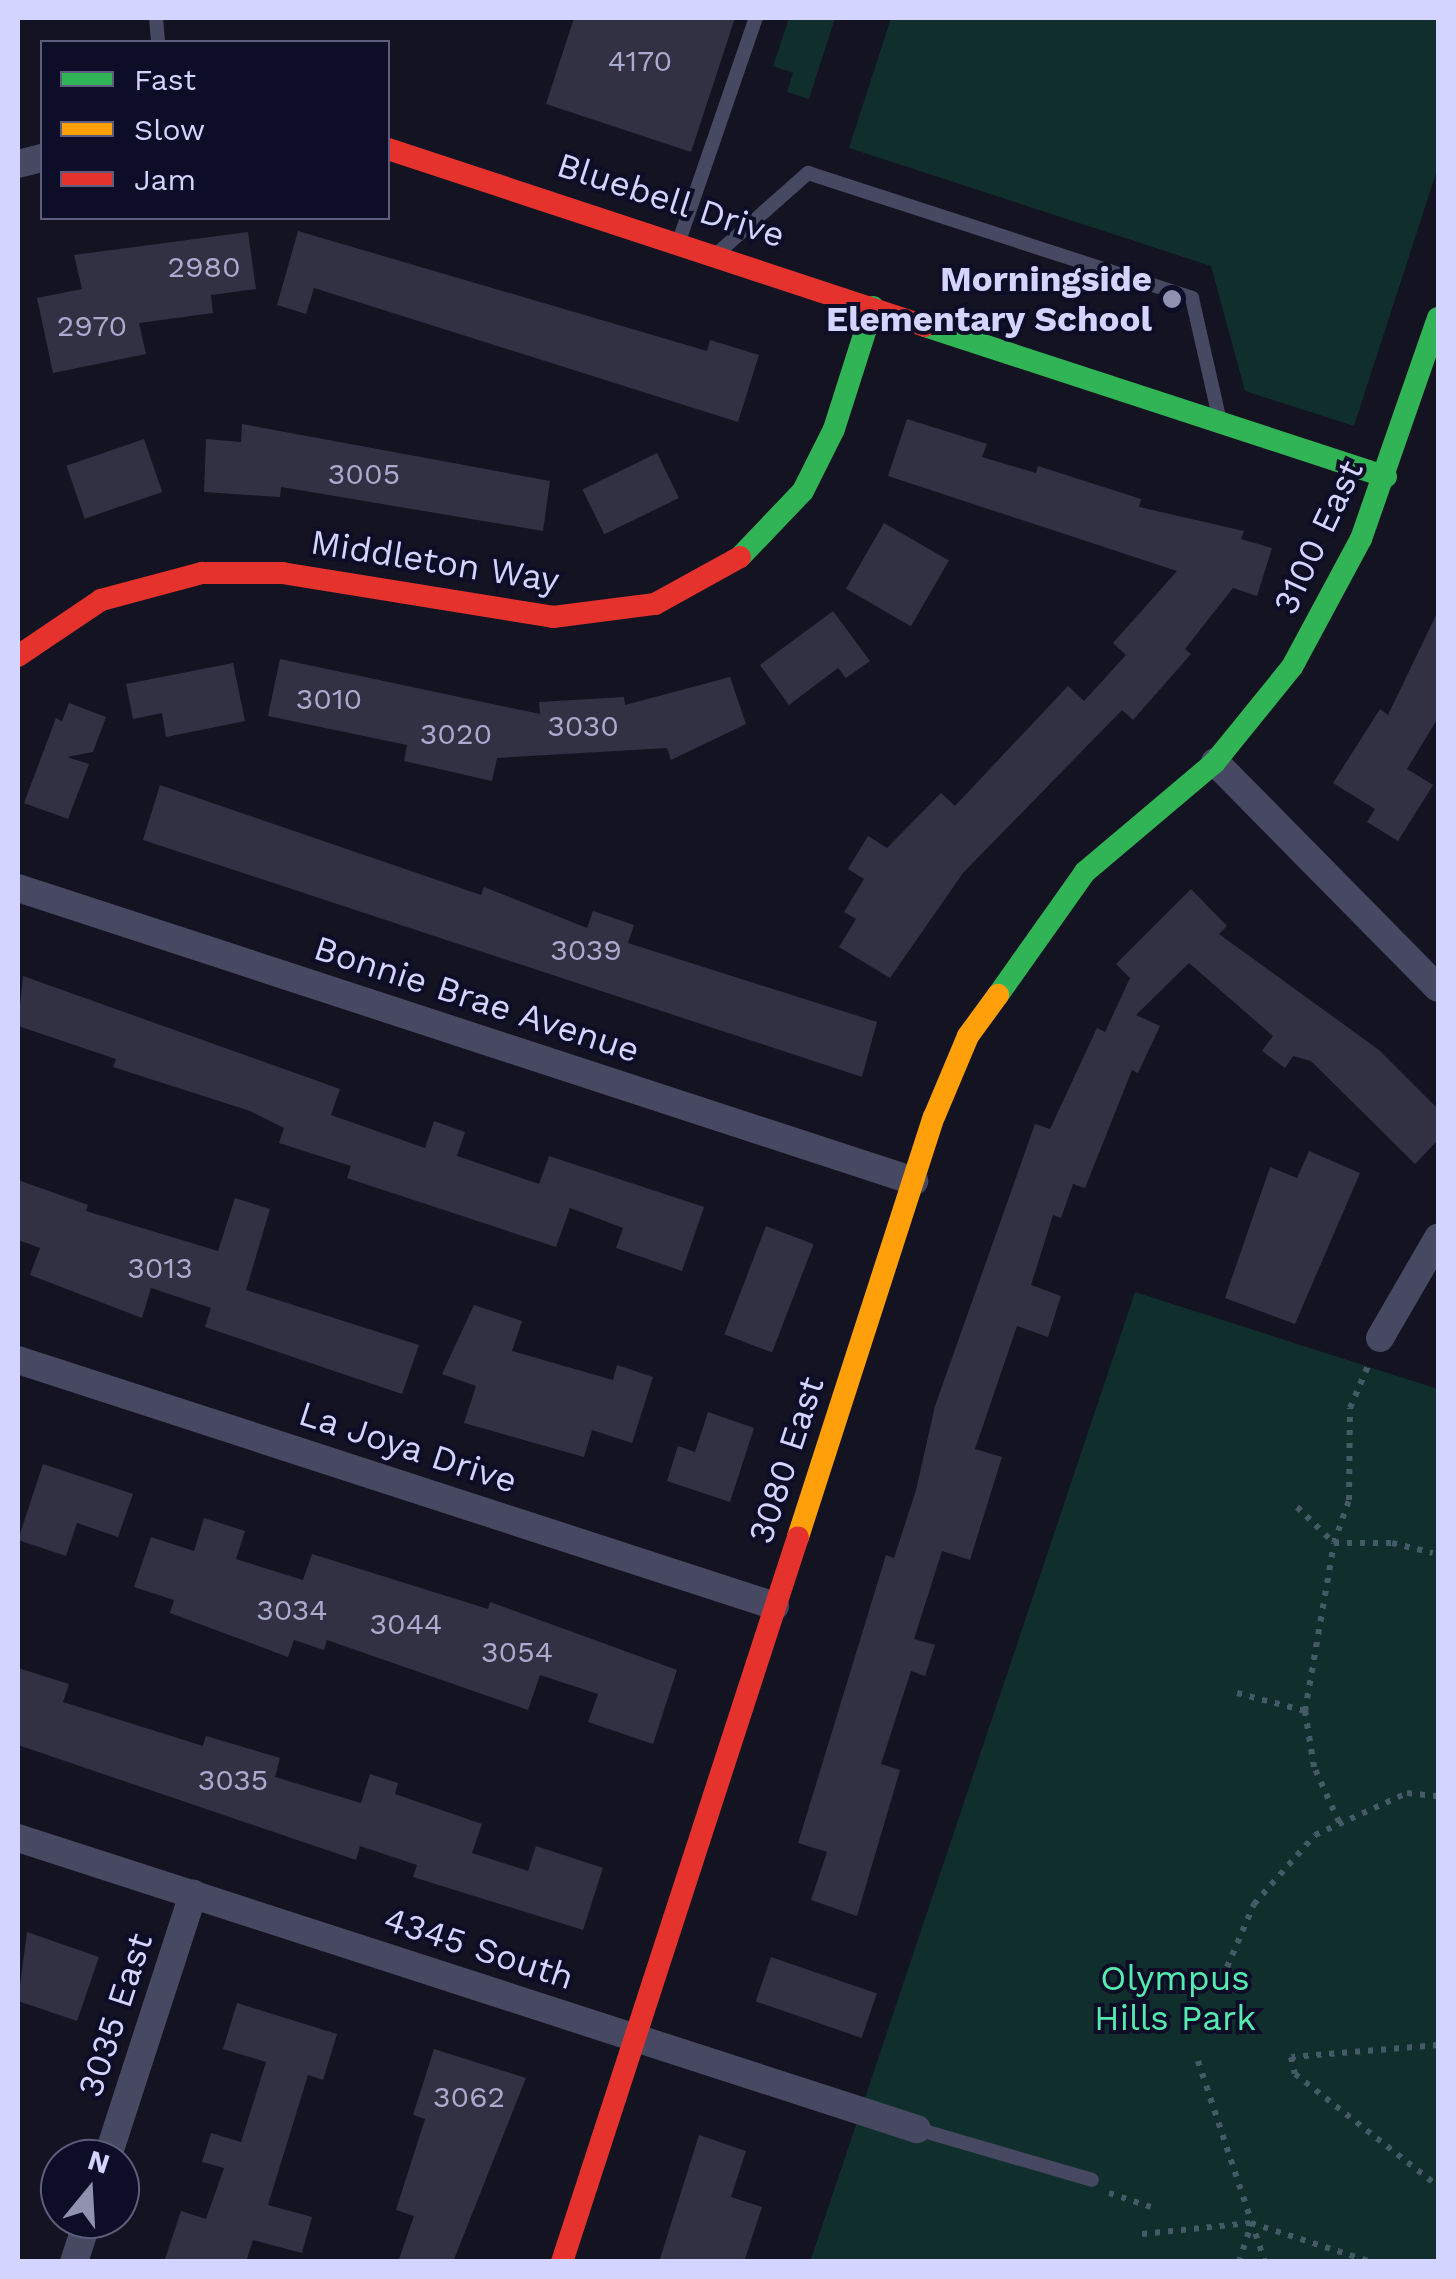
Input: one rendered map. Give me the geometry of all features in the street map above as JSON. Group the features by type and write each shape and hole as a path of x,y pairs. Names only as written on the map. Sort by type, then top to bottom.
{"street":[{"name":"Bluebell Drive","path":"390,150 1386,478"},
{"name":"Middleton Way","path":"18,656 101,600 202,573 282,573 552,617 655,604 751,551 803,491 834,429 873,307"},
{"name":"3100 East","path":"1216,762 1330,608 1386,478 1438,318"},
{"path":"1216,762 1438,988"},
{"name":"3080 East","path":"562,2262 914,1180 968,1036 1043,921 1085,872 1216,762"},
{"name":"Bonnie Brae Avenue","path":"18,888 914,1180"},
{"path":"1380,1338 1438,1238"},
{"name":"La Joya Drive","path":"18,1360 776,1606"},
{"name":"4345 South","path":"18,1838 917,2129"},
{"name":"3035 East","path":"114,2139 193,1894"}],"lane":[{"path":"678,242 756,18"},
{"path":"715,255 808,173 1192,298 1221,422"},
{"path":"917,2129 1092,2180"}],"path":[{"path":"1339,1822 1314,1767 1305,1711 1334,1543 1349,1500 1350,1408 1380,1338"},
{"path":"1297,1506 1334,1543 1392,1543 1433,1553"},
{"path":"1237,1692 1305,1711"},
{"path":"1227,1967 1254,1904 1315,1835 1407,1793 1438,1796"},
{"path":"1438,2045 1290,2057 1295,2074 1438,2186"},
{"path":"1198,2061 1265,2262"},
{"path":"1092,2180 1151,2208"},
{"path":"1238,2262 1252,2224"},
{"path":"1142,2234 1252,2224 1372,2262"}],"green space":[{"path":"789,18 835,18 809,99 787,92 793,73 773,66"},
{"path":"891,18 1438,18 1438,167 1354,426 1245,391 1211,266 849,148"},
{"name":"Olympus Hills Park","path":"1135,1292 1438,1389 1438,2261 810,2262"}],"building":[{"path":"574,18 735,18 691,152 546,104"},
{"path":"298,231 707,351 710,340 759,355 738,422 314,288 306,314 277,305"},
{"path":"248,232 256,289 211,295 213,313 139,323 146,354 53,373 37,298 82,289 74,255"},
{"path":"907,419 987,444 982,457 1036,473 1038,466 1141,499 1139,507 1244,531 1241,539 1272,548 1257,596 1233,588 1185,649 1191,654 1133,720 1122,710 963,873 890,978 839,947 856,919 844,912 864,879 848,869 868,836 887,848 941,793 955,806 1068,686 1084,701 1126,655 1113,643 1177,571 888,476"},
{"path":"242,424 550,481 543,531 281,487 280,497 204,492 206,439 241,442"},
{"path":"144,439 162,492 85,519 66,466"},
{"path":"657,453 679,498 604,534 582,489"},
{"path":"884,523 949,560 911,626 846,589"},
{"path":"833,611 870,661 846,678 838,668 789,705 760,665"},
{"path":"1438,611 1438,718 1407,769 1433,785 1398,841 1367,822 1375,809 1333,783 1380,709 1388,715"},
{"path":"280,659 540,714 539,702 624,697 625,705 730,677 746,724 671,760 667,748 497,758 492,781 404,761 407,745 268,716"},
{"path":"233,663 245,721 166,737 162,713 133,719 126,684"},
{"path":"69,703 106,717 93,752 67,757 89,764 68,819 24,803 56,718 62,721"},
{"path":"160,785 481,895 484,887 587,928 593,911 634,925 628,943 877,1022 862,1077 143,840"},
{"path":"1191,889 1227,926 1219,934 1379,1050 1438,1109 1438,1140 1415,1164 1311,1061 1293,1056 1285,1068 1262,1051 1273,1036 1189,963 1136,1015 1160,1026 1138,1073 1132,1070 1085,1188 1073,1184 1061,1218 1053,1215 1031,1285 1061,1296 1048,1337 1017,1326 975,1449 1002,1457 970,1560 942,1551 914,1639 935,1645 925,1676 911,1671 881,1764 900,1770 857,1916 811,1900 827,1852 798,1843 886,1555 894,1558 916,1490 935,1406 1035,1124 1050,1129 1097,1028 1105,1032 1130,978 1116,964"},
{"path":"23,976 340,1089 331,1115 425,1148 434,1121 465,1132 457,1156 539,1184 549,1156 704,1207 682,1271 616,1248 623,1228 570,1208 556,1247 347,1178 351,1166 279,1143 284,1128 250,1111 113,1067 116,1059 18,1026"},
{"path":"1309,1151 1360,1173 1295,1324 1225,1298 1270,1167 1297,1178"},
{"path":"18,1180 88,1205 86,1211 218,1251 235,1198 270,1209 246,1290 419,1345 402,1394 205,1327 211,1308 151,1288 142,1318 30,1275 40,1248 18,1240"},
{"path":"766,1226 814,1244 772,1353 724,1334"},
{"path":"474,1305 522,1321 512,1351 613,1380 617,1365 653,1377 632,1443 592,1430 584,1457 464,1423 476,1386 442,1374"},
{"path":"708,1412 754,1428 730,1502 667,1481 678,1446 695,1452"},
{"path":"43,1464 133,1494 118,1537 77,1523 66,1556 18,1540"},
{"path":"204,1518 245,1531 236,1559 303,1580 312,1554 488,1609 490,1602 677,1670 653,1744 588,1722 598,1694 540,1675 528,1710 327,1640 324,1650 294,1640 288,1657 170,1613 174,1600 134,1587 151,1537 194,1551"},
{"path":"18,1668 69,1684 63,1702 203,1746 206,1736 280,1758 275,1777 361,1803 370,1774 398,1783 395,1794 482,1824 472,1853 528,1871 536,1846 603,1868 583,1930 413,1877 417,1865 360,1846 356,1860 18,1745"},
{"path":"27,1932 99,1957 77,2021 18,2001"},
{"path":"771,1957 877,1993 862,2038 756,2001"},
{"path":"237,2003 337,2034 323,2080 308,2075 268,2205 312,2217 302,2253 253,2240 246,2262 164,2262 181,2211 206,2219 224,2168 202,2162 211,2133 241,2142 266,2062 223,2049"},
{"path":"434,2049 526,2078 453,2262 398,2262 414,2216 396,2210 425,2119 413,2115"},
{"path":"699,2135 746,2151 731,2197 762,2207 744,2262 659,2262"}],"traffic: fast":[{"path":"740,557 803,491 834,429 873,307"},
{"path":"998,995 1085,872 1215,762 1292,667 1361,539 1438,318"},
{"path":"925,326 1386,477"}],"traffic: slow":[{"path":"798,1537 934,1117 968,1036 998,995"}],"traffic: jam":[{"path":"390,150 925,326"},
{"path":"18,656 101,600 202,573 282,573 553,617 655,604 740,557"},
{"path":"562,2262 798,1537"}],"place":[{"name":"Morningside Elementary School","path":"1172,299"}]}
